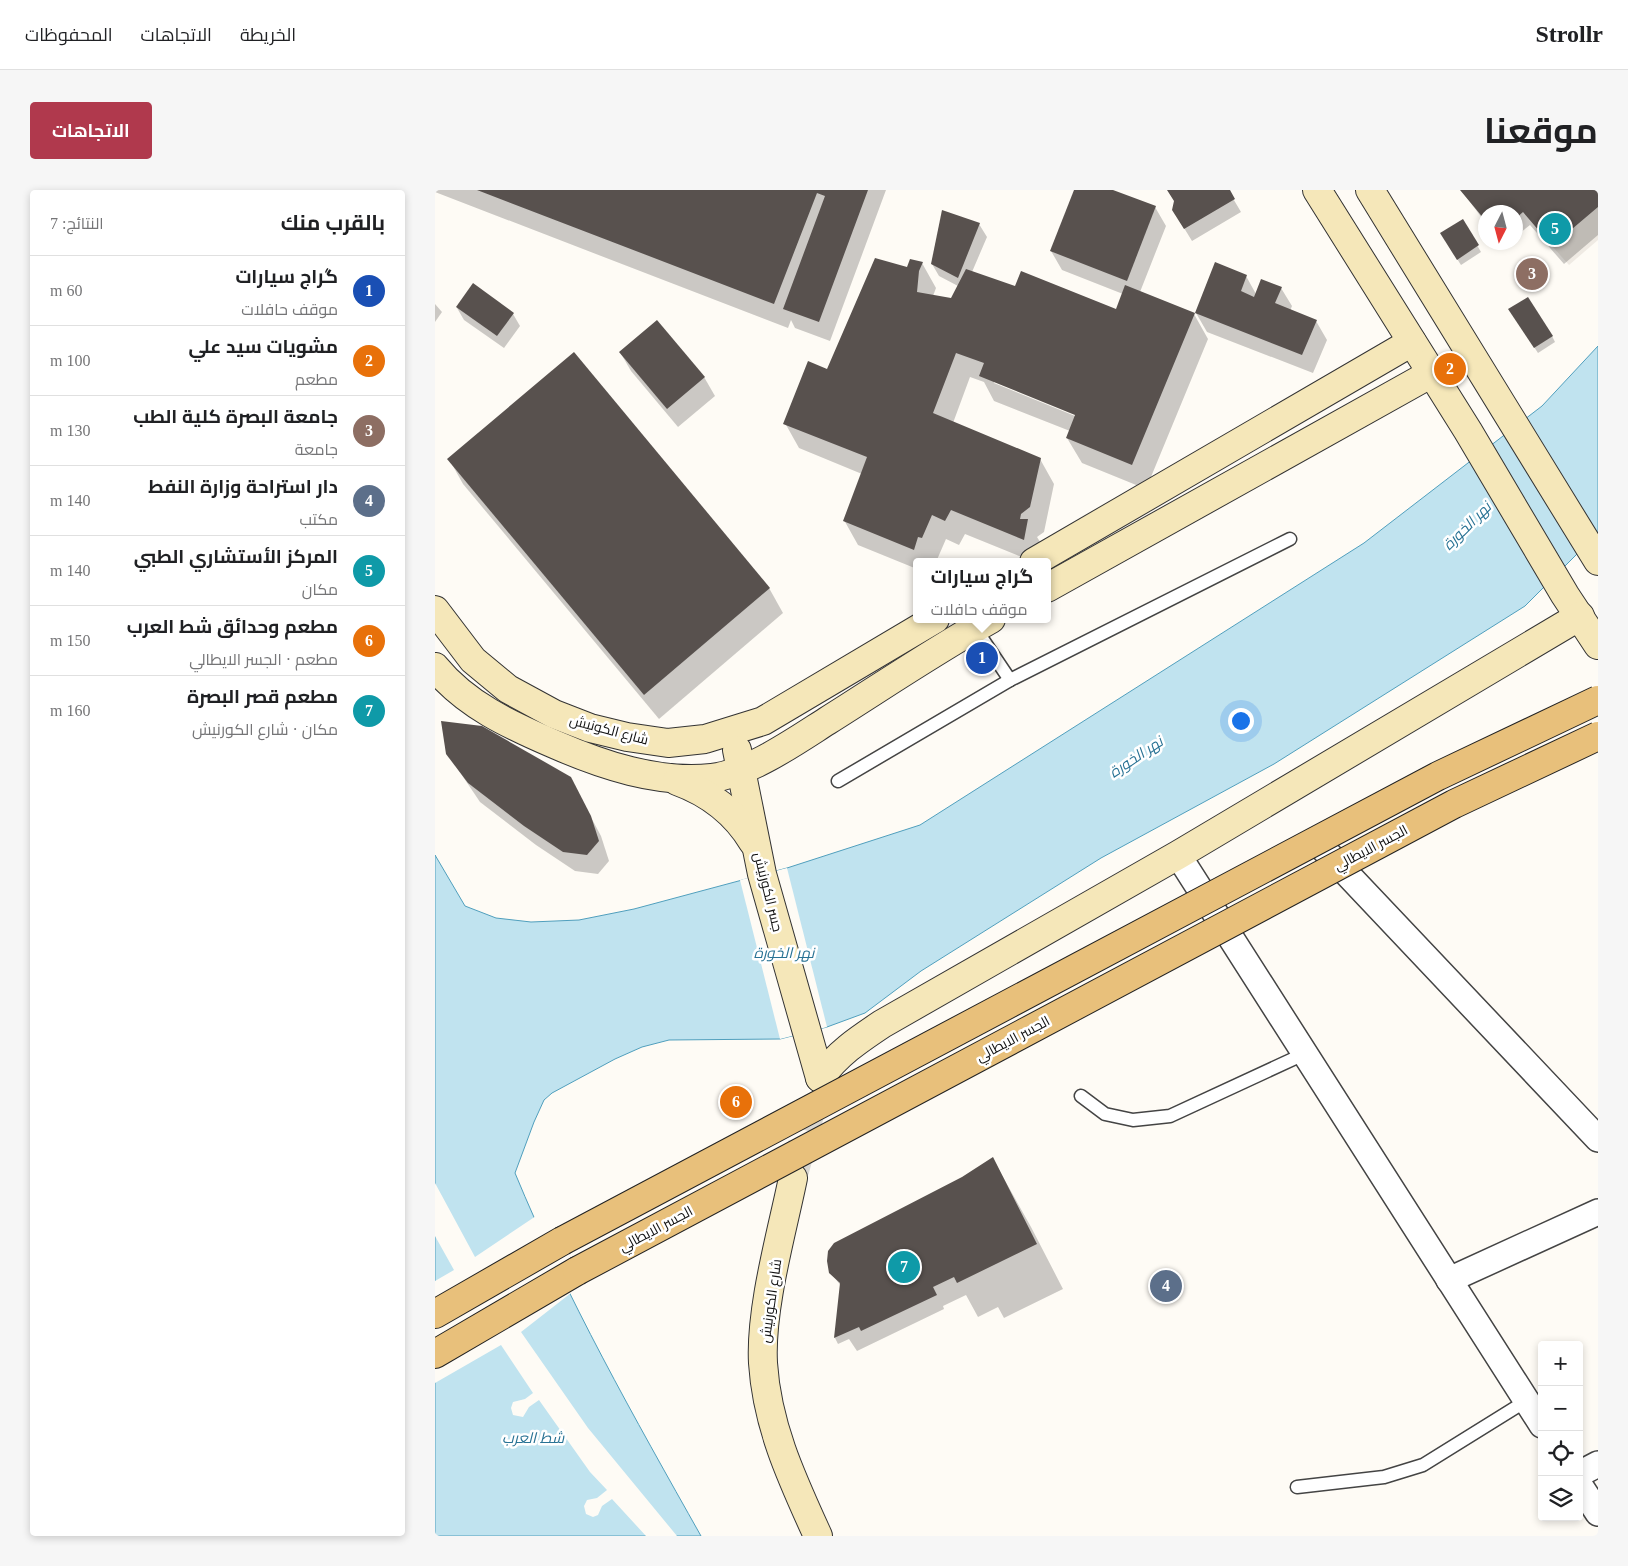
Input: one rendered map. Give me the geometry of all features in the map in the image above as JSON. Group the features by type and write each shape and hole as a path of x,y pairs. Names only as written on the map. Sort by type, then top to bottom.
{"main road":[{"path":"435,1314 562,1241 1439,776 1598,700"},
{"name":"الجسر الايطالي","path":"435,1354 577,1271 1445,809 1598,736"}],"street":[{"path":"1317,190 1468,431 1572,606 1598,645"},
{"path":"1370,190 1598,561"},
{"path":"1041,558 1412,342"},
{"path":"1051,586 1432,373"},
{"path":"1538,1419 1178,855 1572,606"},
{"name":"شارع الكونيش","path":"435,610 473,660 508,689 554,714 618,735 668,744 705,739 734,732 763,721 928,623"},
{"path":"669,778 713,778 741,769 779,751 983,624"},
{"path":"435,667 451,686 504,722 611,766 669,778 696,788 720,803 743,826 759,862"},
{"name":"جسر الكورنيش","path":"734,732 759,862 820,1078 831,1063 851,1044 882,1024 1178,855"},
{"path":"1316,841 1598,1139"},
{"name":"شارع الكورنيش","path":"793,1178 766,1315 763,1362 770,1413 786,1468 818,1536"},
{"path":"1449,1280 1598,1212"},
{"path":"1583,1472 1598,1464"},
{"path":"1583,1490 1598,1513"}],"lane":[{"path":"838,781 1011,680 1290,539"},
{"path":"983,624 1011,680"},
{"path":"1081,1096 1105,1114 1133,1120 1171,1116 1304,1054"},
{"path":"1297,1487 1384,1477 1423,1465 1526,1401"}],"shaded area":[{"path":"1598,207 1598,240 1569,265 1552,246"}],"water":[{"name":"نهر الخورة","path":"1598,346 1598,533 1525,606 1274,764 1101,858 921,971 865,1013 827,1027 780,1039 669,1040 642,1047 615,1059 552,1093 544,1100 515,1173 535,1220 602,1357 701,1536 435,1536 435,855 465,906 496,918 531,922 579,920 634,909 787,868 920,825 1364,543 1542,406"}],"pier":[{"path":"787,868 827,1027 780,1039 740,880"},
{"path":"435,1183 475,1257 536,1216 571,1293 521,1332 588,1428 677,1536 646,1536 612,1499 602,1506 598,1515 593,1517 586,1514 584,1506 587,1500 597,1498 607,1490 590,1472 539,1400 529,1407 523,1417 513,1415 511,1408 513,1402 525,1399 533,1393 501,1345 435,1383 435,1281 454,1270 435,1236"}],"building":[{"path":"477,190 868,190 819,322 783,309 825,196 817,193 774,304"},
{"path":"1074,190 1113,190 1156,206 1127,281 1050,251"},
{"path":"1167,190 1230,190 1235,199 1184,229 1172,210 1174,201"},
{"path":"1460,190 1598,190 1598,207 1552,246 1523,212 1523,205 1478,205 1478,212"},
{"path":"942,210 980,223 958,278 931,264"},
{"path":"1463,219 1478,246 1457,260 1440,233"},
{"path":"875,258 907,267 910,259 923,262 919,271 917,292 951,298 966,269 1015,286 1021,271 1116,309 1125,285 1195,313 1132,465 1066,438 1075,415 979,376 984,363 956,353 933,413 1041,458 1030,507 1021,514 1020,519 1028,519 1024,540 951,510 945,521 932,515 922,538 918,537 914,550 843,521 867,457 783,424 808,361 827,369"},
{"path":"1215,262 1247,275 1241,291 1254,297 1261,279 1282,287 1275,303 1317,320 1302,355 1195,313"},
{"path":"473,283 514,313 497,336 456,307"},
{"path":"1528,297 1553,336 1534,348 1508,309"},
{"path":"657,320 705,377 667,409 619,352"},
{"path":"574,352 770,588 644,695 447,459"},
{"path":"441,721 482,726 571,777 591,816 599,841 587,855 563,852 524,826 468,783 446,754"},
{"path":"993,1157 1037,1244 957,1283 954,1277 933,1287 937,1295 861,1331 859,1327 834,1338 840,1283 829,1273 827,1261 828,1251 834,1243 962,1177"}],"tunnel":[{"path":"795,1171 816,1092"}],"place":[{"name":"المركز الأستشاري الطبي","path":"1555,229"},
{"name":"جامعة البصرة كلية الطب","path":"1532,274"},
{"name":"مشويات سيد علي","path":"1450,369"},
{"name":"گراج سيارات","path":"982,658"},
{"name":"مطعم وحدائق شط العرب","path":"736,1102"},
{"name":"مطعم قصر البصرة","path":"904,1267"},
{"name":"دار استراحة وزارة النفط","path":"1166,1286"}],"water label":[{"name":"شط العرب","path":"533,1438"}]}
